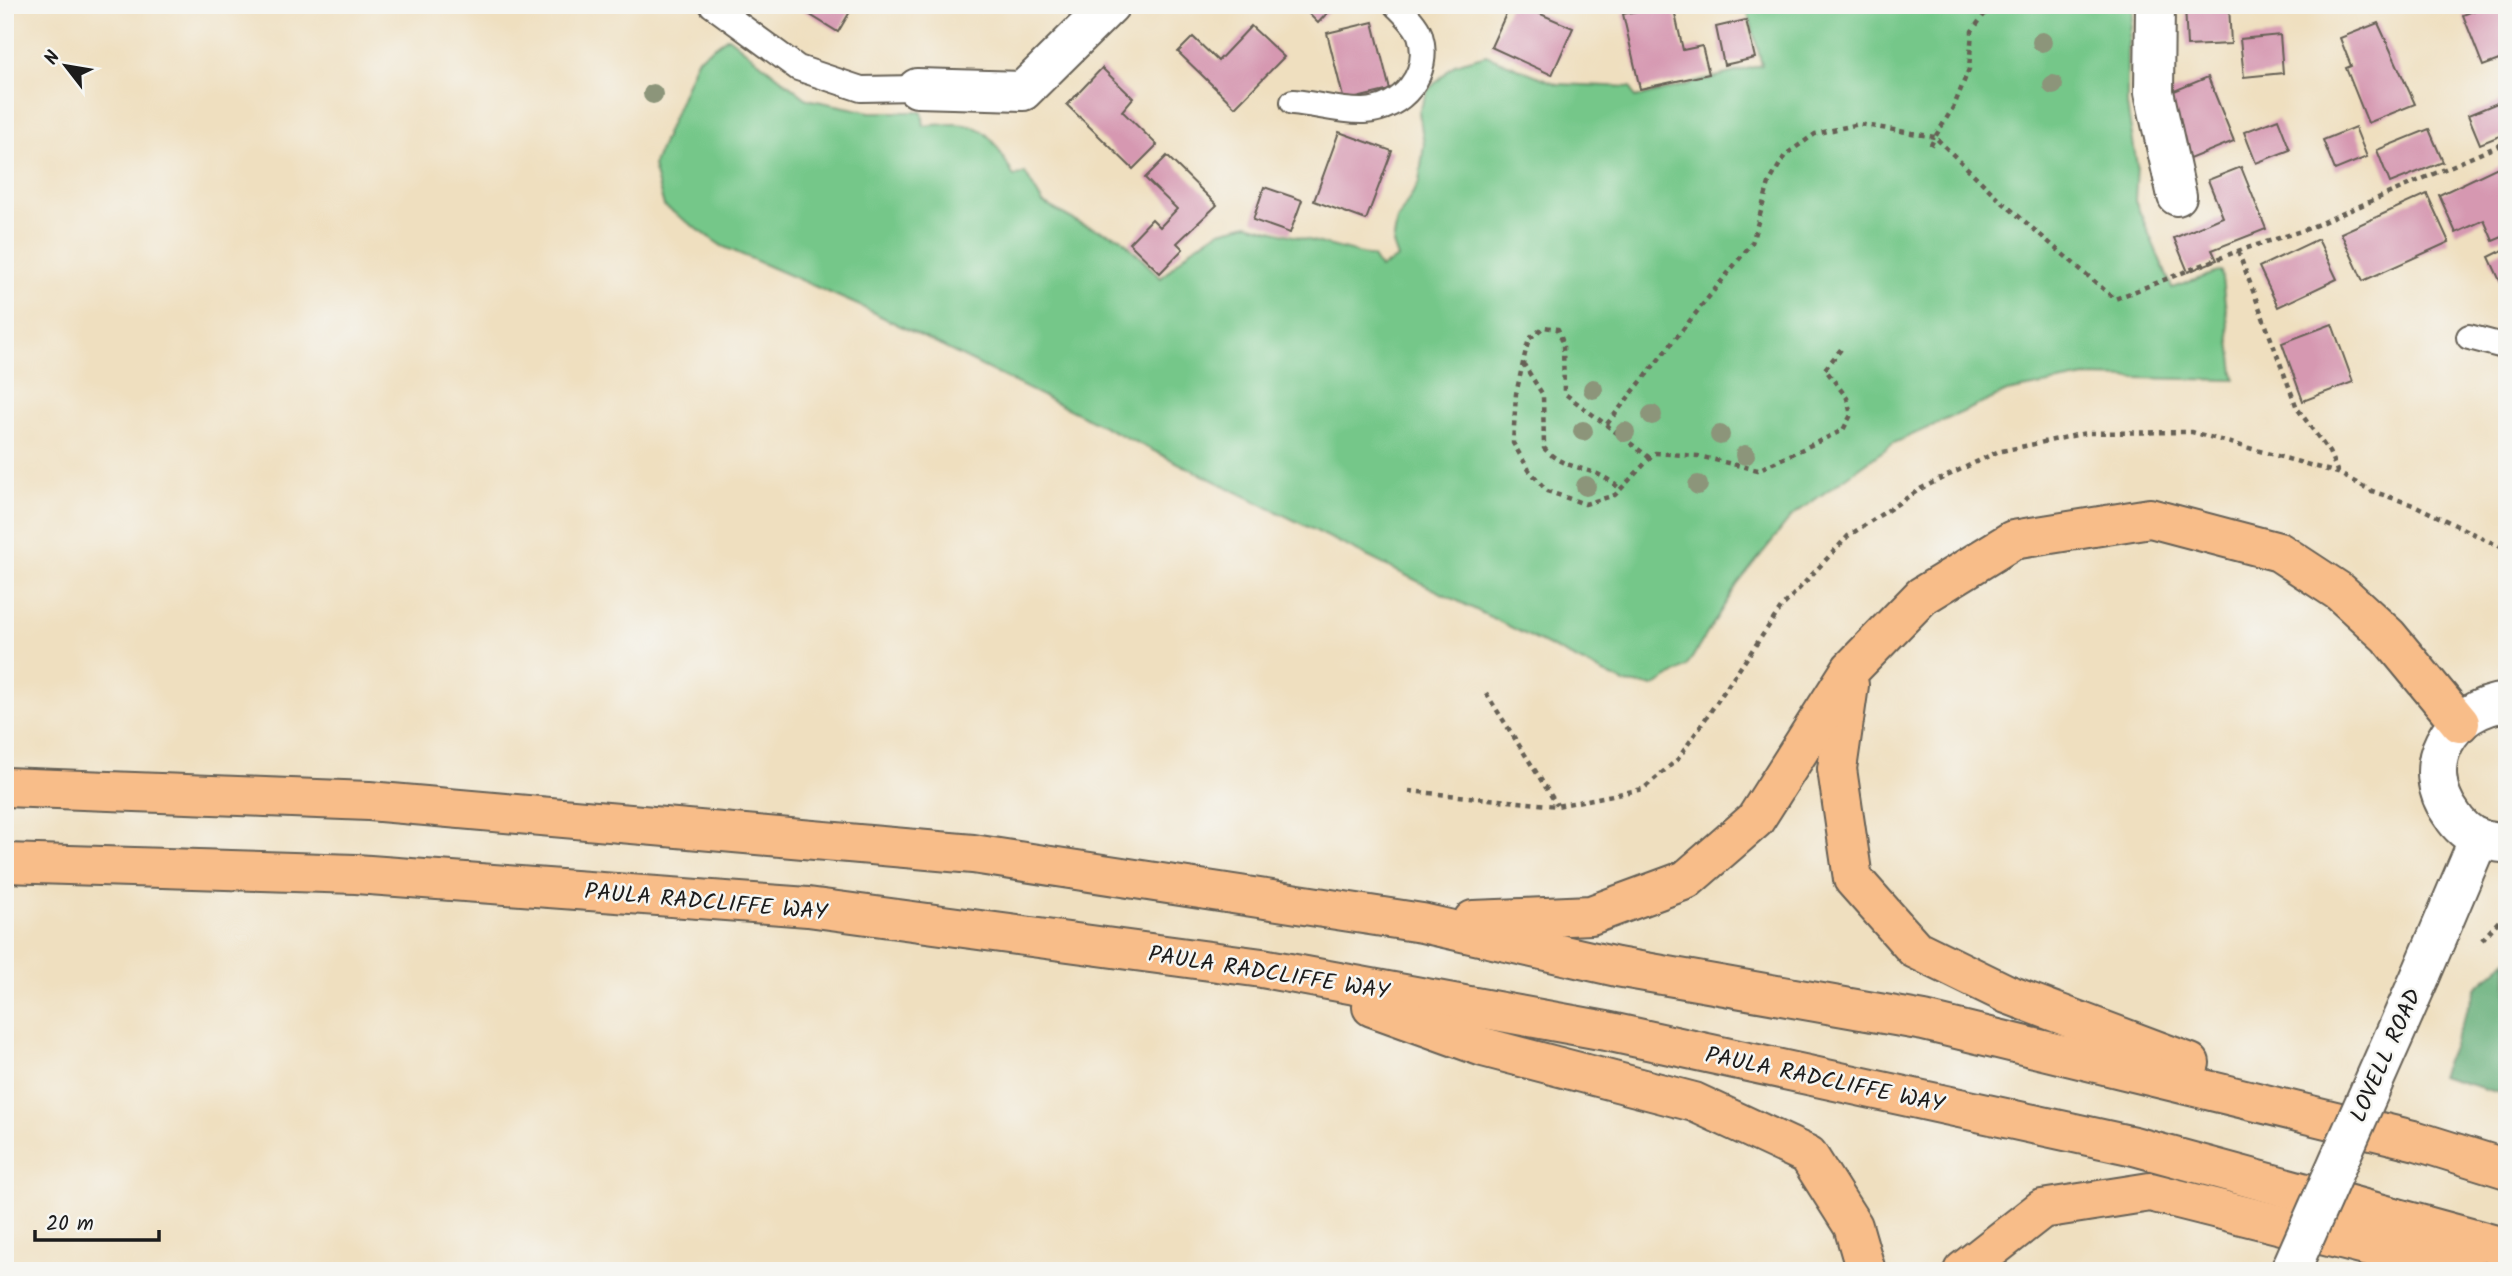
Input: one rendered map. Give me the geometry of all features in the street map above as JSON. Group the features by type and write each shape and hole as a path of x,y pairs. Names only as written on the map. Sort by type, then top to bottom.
{"highway":[{"path":"1422,923 1591,915 1686,880 1755,820 1852,669 1922,596 2013,540 2150,518 2279,552 2340,592 2388,636 2460,723"},
{"path":"1852,669 1837,769 1853,879 1915,949 2007,994 2123,1040 2417,1141 2507,1169"},
{"path":"5,787 369,801 973,854 1422,923 1617,967 1924,1021 2417,1141"},
{"name":"PAULA RADCLIFFE WAY","path":"5,863 356,874 808,907 1262,968 1606,1031 2134,1146 2507,1248"},
{"path":"1262,968 1483,1047 1694,1102 1808,1155 1853,1226 1866,1271"},
{"path":"1963,1271 2042,1209 2150,1192 2465,1271"}],"street":[{"path":"917,88 1023,91 1110,5"},
{"path":"2155,5 2154,92 2177,196"},
{"path":"2493,841 2458,824 2444,804 2437,781 2438,758 2447,735 2470,712 2507,702"},
{"name":"LOVELL ROAD","path":"2290,1271 2421,975 2493,841"}],"lane":[{"path":"712,5 798,68 862,89 917,88"},
{"path":"1293,102 1363,111 1391,105 1408,94 1421,62 1420,35 1396,5"},
{"path":"2469,337 2507,347"}],"path":[{"path":"1930,147 1954,106 1969,68 1972,31 1991,5"},
{"path":"1607,424 1752,243 1769,183 1785,155 1815,134 1859,124 1935,137 2001,202 2115,299 2238,251 2308,229 2507,142"},
{"path":"2238,251 2297,408 2329,452 2339,473"},
{"path":"1650,458 1564,393 1563,343 1558,329 1544,327 1529,339 1516,394 1513,443 1528,470 1547,491 1585,503 1615,495 1655,453 1698,456 1758,470 1843,430 1851,415 1847,398 1825,369 1842,348"},
{"path":"1523,363 1543,395 1544,448 1557,463 1605,475 1620,489"},
{"path":"1409,791 1557,806 1643,789 1678,759 1781,608 1848,536 1922,488 1997,452 2086,433 2192,432 2339,473 2372,491 2416,506 2507,550"},
{"path":"1486,694 1557,806"}],"green space":[{"path":"1746,5 2134,5 2127,51 2127,106 2137,165 2135,201 2172,288 2221,271 2235,380 2085,377 2007,392 1894,443 1792,516 1737,585 1687,666 1655,686 1624,683 860,306 722,246 664,206 653,166 697,59 728,37 807,99 870,112 922,112 924,126 959,124 981,130 997,147 1014,177 1025,173 1043,203 1081,224 1120,237 1161,278 1191,249 1220,231 1248,224 1373,257 1380,268 1398,258 1393,244 1397,220 1419,182 1424,144 1419,112 1428,90 1455,64 1486,55 1557,84 1631,87 1635,98 1762,65"},
{"path":"2507,960 2507,1095 2440,1076 2476,988"}],"building":[{"path":"794,5 854,5 838,32"},
{"path":"1300,5 1326,5 1330,10 1318,23"},
{"path":"1510,5 1520,5 1573,28 1552,75 1491,47"},
{"path":"1673,5 1683,50 1702,46 1709,74 1640,89 1623,14"},
{"path":"2185,5 2229,5 2231,44 2187,46"},
{"path":"2487,5 2499,5 2507,26 2507,57 2483,66 2463,15"},
{"path":"1746,20 1755,58 1724,65 1716,27"},
{"path":"1373,22 1390,90 1344,101 1327,33"},
{"path":"2378,23 2415,104 2368,123 2346,68 2351,66 2340,38"},
{"path":"1251,26 1284,57 1235,107 1178,52 1193,37 1218,61"},
{"path":"2280,35 2283,73 2244,77 2240,39"},
{"path":"1102,68 1133,98 1122,111 1157,145 1133,169 1067,105"},
{"path":"2208,77 2234,141 2187,160 2162,96"},
{"path":"2507,99 2507,133 2480,144 2468,115"},
{"path":"2278,119 2290,150 2256,163 2244,132"},
{"path":"2355,127 2367,157 2335,170 2323,140"},
{"path":"2429,129 2443,162 2390,183 2377,150"},
{"path":"1339,132 1392,151 1366,220 1314,201"},
{"path":"1167,156 1217,205 1177,243 1183,249 1160,273 1129,243 1152,219 1160,227 1177,209 1145,178"},
{"path":"2502,165 2507,176 2507,235 2493,241 2484,220 2456,233 2439,195"},
{"path":"2241,167 2266,229 2212,250 2217,260 2188,272 2174,238 2223,217 2208,180"},
{"path":"1264,187 1302,200 1290,233 1253,220"},
{"path":"2427,194 2449,242 2363,281 2341,233"},
{"path":"2318,239 2337,279 2278,307 2259,267"},
{"path":"2507,248 2507,296 2489,257"},
{"path":"2332,324 2353,382 2303,401 2282,343"}]}
